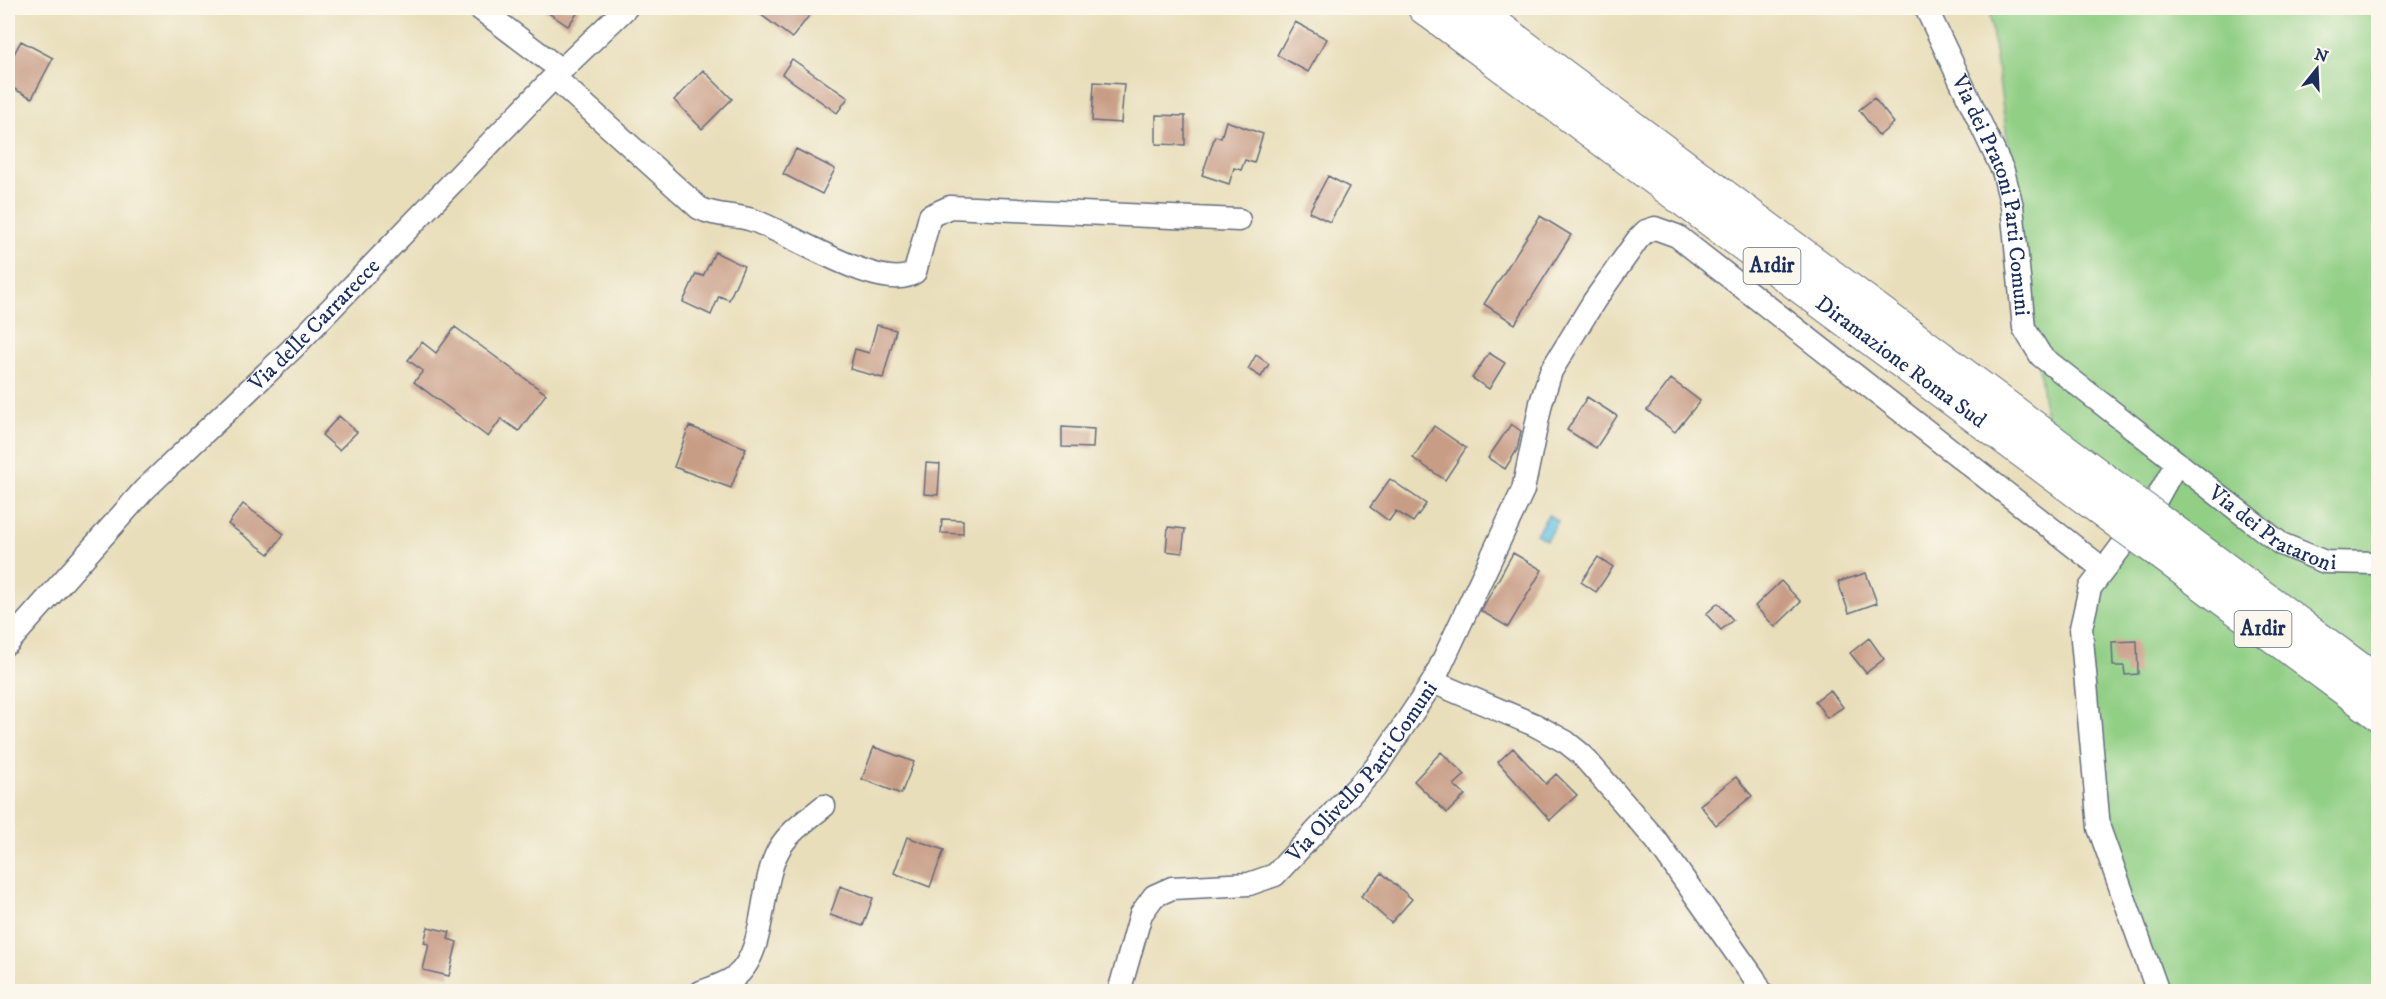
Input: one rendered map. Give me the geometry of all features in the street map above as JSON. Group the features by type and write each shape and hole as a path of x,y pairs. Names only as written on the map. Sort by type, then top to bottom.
{"highway":[{"name":"Diramazione Roma Sud","path":"1424,8 2128,513 2379,714"},
{"name":"Diramazione Roma Sud","path":"1473,8 2128,513"},
{"name":"Diramazione Roma Sud","path":"2155,533 2379,682"}],"street":[{"path":"479,8 557,74 699,208 715,215 741,217 759,223 852,266 884,276 908,276 915,272 930,216 950,207 1239,220"},
{"name":"Via delle Carrarecce","path":"8,643 49,600 137,497 292,349 557,74 626,8"},
{"name":"Via dei Pratoni Parti Comuni","path":"1926,8 2003,171 2012,206 2023,319 2030,342 2047,363 2176,464"},
{"path":"1432,682 1523,490 1541,403 1555,362 1638,239 1646,231 1655,228 1677,236 2103,569"},
{"path":"2158,992 2099,828 2081,636 2085,601 2090,588 2156,502 2176,464"},
{"name":"Via dei Prataroni","path":"2176,464 2262,530 2296,552 2336,563 2379,563"},
{"name":"Via Olivello Parti Comuni","path":"1119,992 1141,914 1154,896 1172,888 1248,884 1268,879 1280,871 1386,755 1432,682 1535,725 1566,742 1581,754 1656,840 1754,978 1761,992"},
{"path":"701,992 735,977 746,964 755,940 769,876 778,850 789,836 824,806"}],"green space":[{"path":"1989,8 2378,8 2378,991 2158,991 2108,858 2081,637 2120,524 2054,475"}],"water":[{"path":"1548,515 1558,521 1546,540 1536,534"}],"building":[{"path":"541,8 581,8 568,26"},
{"path":"752,8 815,8 792,38"},
{"path":"1295,22 1327,39 1308,72 1277,55"},
{"path":"21,41 53,58 32,98 8,86 8,65"},
{"path":"792,59 848,98 837,113 782,74"},
{"path":"703,70 732,99 702,129 674,100"},
{"path":"1094,82 1124,84 1121,123 1092,121"},
{"path":"1874,98 1894,123 1879,136 1859,110"},
{"path":"1156,115 1185,116 1185,145 1156,144"},
{"path":"1226,121 1263,134 1254,163 1245,160 1241,170 1234,168 1229,184 1202,175 1215,136 1221,138"},
{"path":"796,149 835,169 822,194 783,174"},
{"path":"1328,176 1349,187 1330,222 1309,212"},
{"path":"1540,216 1571,235 1515,324 1484,304"},
{"path":"715,252 744,266 729,300 719,296 711,315 683,302 696,274 703,276"},
{"path":"877,325 896,330 883,378 850,369 855,349 869,353"},
{"path":"455,327 546,394 519,431 501,419 488,437 414,382 423,371 408,360 422,342 436,353"},
{"path":"1489,353 1505,363 1489,389 1472,378"},
{"path":"1256,355 1269,364 1261,377 1248,369"},
{"path":"1671,379 1700,401 1675,432 1647,410"},
{"path":"1587,397 1617,416 1596,448 1567,430"},
{"path":"339,416 357,432 339,450 322,435"},
{"path":"1511,424 1521,431 1517,450 1505,469 1488,458"},
{"path":"689,426 746,448 731,488 674,467"},
{"path":"1434,426 1466,448 1445,480 1413,458"},
{"path":"1062,427 1094,429 1093,448 1062,447"},
{"path":"926,463 940,464 938,495 924,494"},
{"path":"1390,479 1426,504 1413,522 1396,511 1389,521 1370,507"},
{"path":"243,504 284,534 269,554 228,524"},
{"path":"942,519 963,520 963,534 941,533"},
{"path":"1168,527 1185,529 1182,553 1166,551"},
{"path":"1513,553 1542,570 1508,627 1481,611"},
{"path":"1598,557 1613,567 1596,592 1581,582"},
{"path":"1866,573 1877,603 1849,613 1838,582"},
{"path":"1781,581 1801,602 1775,627 1755,606"},
{"path":"1718,603 1733,620 1721,630 1706,614"},
{"path":"1869,638 1884,659 1866,673 1850,653"},
{"path":"2137,641 2138,674 2125,675 2124,666 2113,666 2112,642"},
{"path":"1830,690 1843,707 1827,718 1815,701"},
{"path":"874,747 914,762 901,794 862,779"},
{"path":"1513,748 1546,784 1556,774 1577,795 1550,820 1498,762"},
{"path":"1441,752 1465,775 1454,785 1465,795 1447,813 1414,781"},
{"path":"1736,777 1752,796 1716,825 1700,805"},
{"path":"907,837 944,850 930,887 894,873"},
{"path":"1382,873 1412,899 1391,923 1361,896"},
{"path":"840,886 873,898 863,926 830,915"},
{"path":"428,927 450,932 448,939 457,942 449,976 423,970 429,944 424,943"}]}
